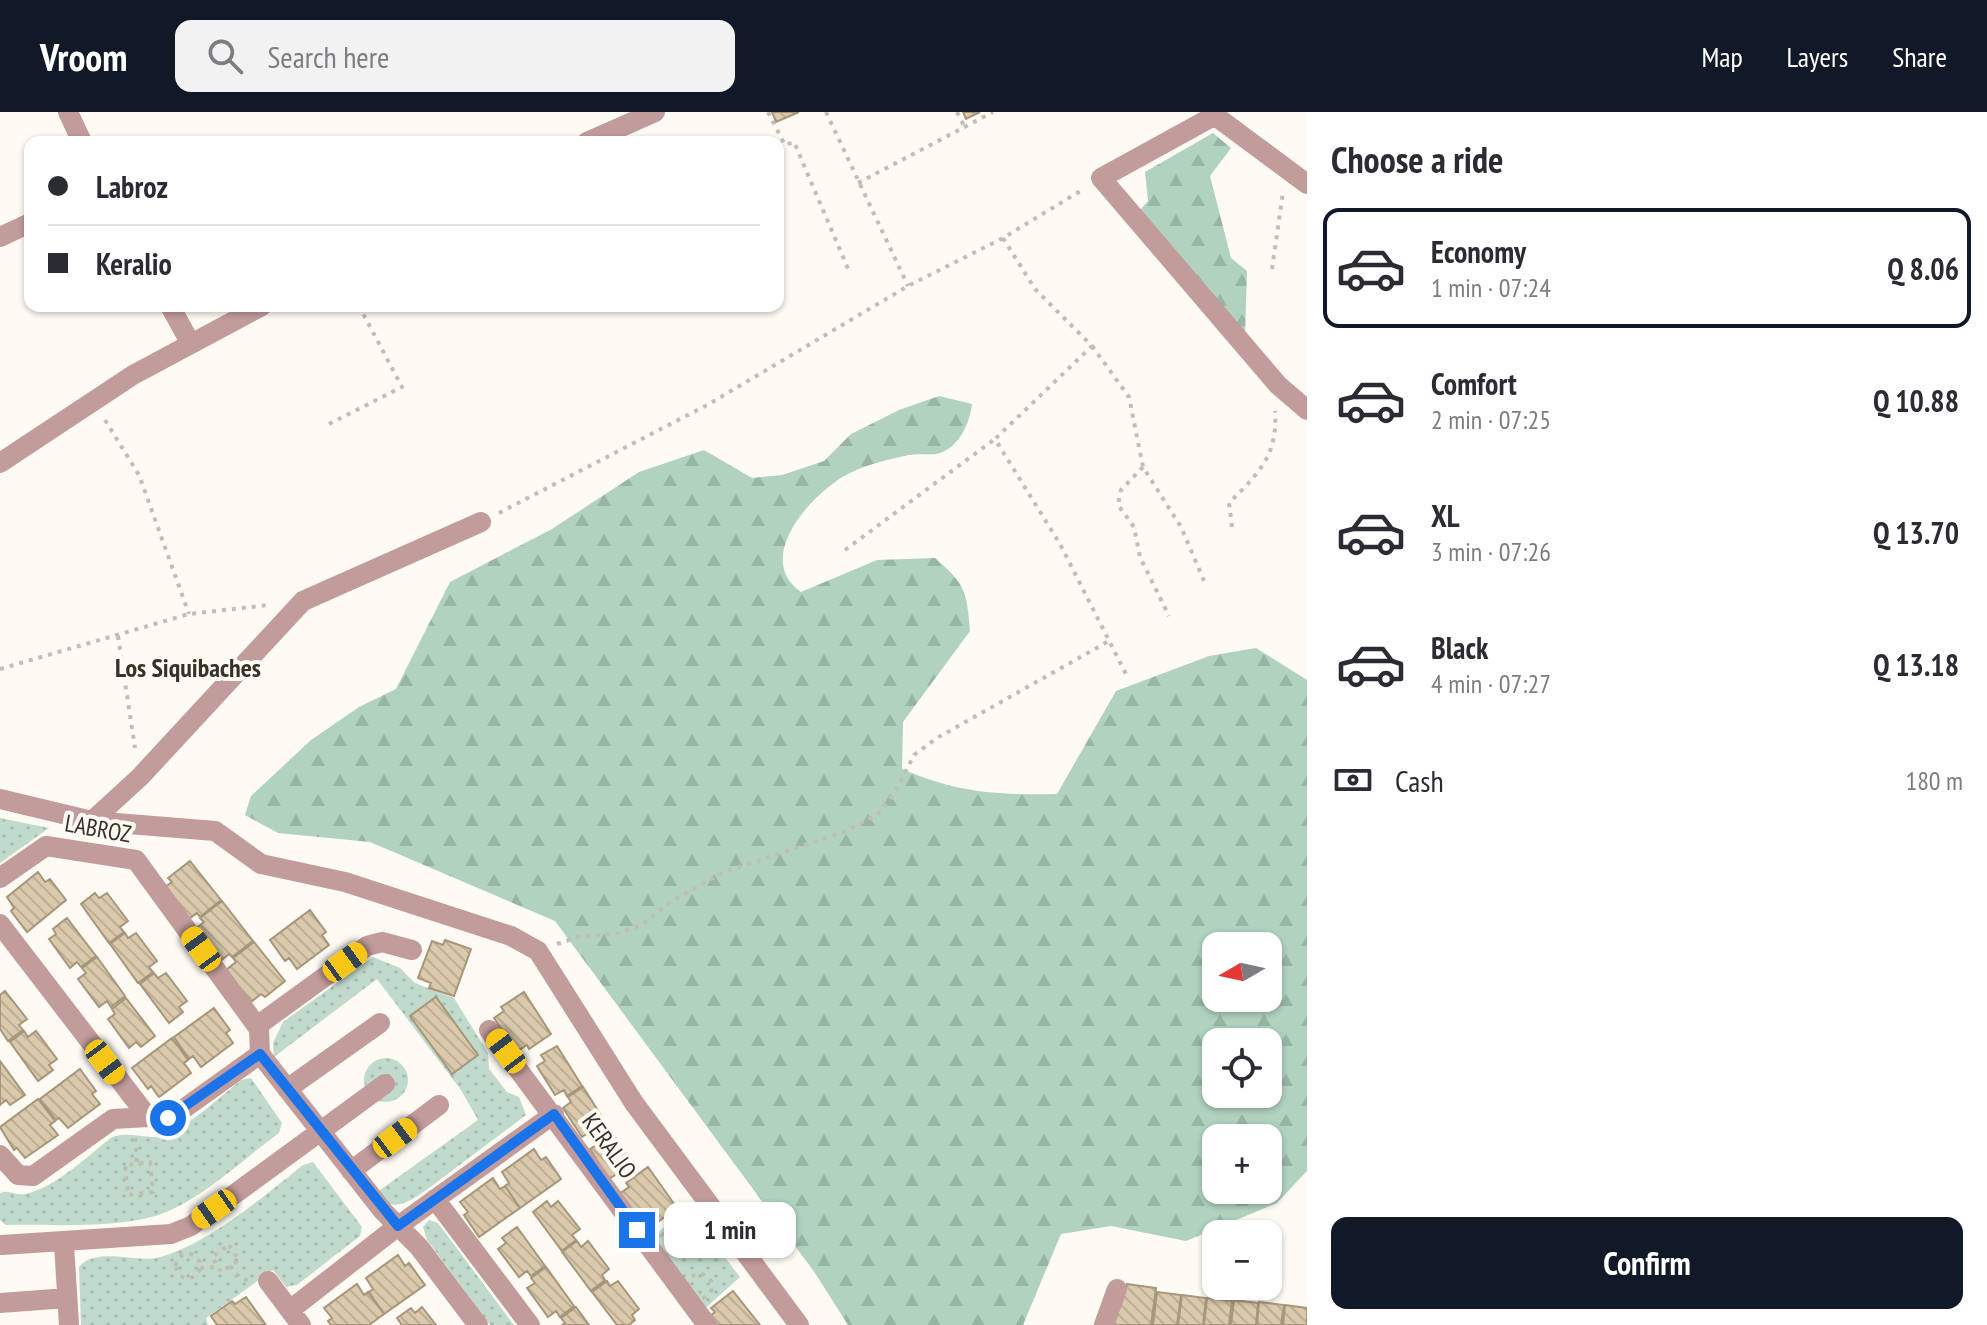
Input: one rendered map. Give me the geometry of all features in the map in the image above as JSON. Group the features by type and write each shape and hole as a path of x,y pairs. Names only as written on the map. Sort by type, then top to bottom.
{"street":[{"path":"68,112 79,136"},
{"path":"601,136 655,112"},
{"path":"1307,184 1211,114 1101,178 1278,385 1307,410"},
{"path":"0,237 24,226"},
{"path":"173,312 191,344"},
{"path":"0,463 94,401 251,312"},
{"path":"92,821 140,777 303,601 481,522"},
{"path":"0,799 92,821 215,831 239,851 279,871 345,882 511,936 538,951 634,1103 799,1325"},
{"name":"LABROZ","path":"0,878 46,846 136,860 257,1026 261,1034 260,1054"},
{"path":"0,924 148,1117"},
{"path":"257,1026 367,946 382,942 412,950"},
{"path":"287,1089 380,1023"},
{"name":"KERALIO","path":"489,1030 707,1325"},
{"path":"0,1155 18,1175 33,1176 113,1119 161,1119 175,1115 260,1054 351,1171 419,1247 478,1325"},
{"path":"1,1246 155,1238 181,1230 385,1084"},
{"path":"351,1171 439,1105"},
{"name":"KERALIO","path":"268,1281 296,1318 398,1226 554,1114"},
{"path":"435,1199 530,1325"},
{"path":"64,1244 69,1325"},
{"path":"1104,1325 1117,1289"},
{"path":"0,1303 67,1298"}],"path":[{"path":"768,112 780,136"},
{"path":"826,112 908,286"},
{"path":"957,112 964,126"},
{"path":"858,183 993,112"},
{"path":"784,143 794,142 849,271"},
{"path":"1272,269 1286,169"},
{"path":"481,522 709,404 908,286 1003,238 1101,178"},
{"path":"1003,238 1035,289 1092,346 1129,397 1143,467 1181,527 1205,583"},
{"path":"329,424 402,387 362,312"},
{"path":"845,550 995,439 1092,346"},
{"path":"1232,527 1229,503 1264,464 1275,444 1278,385"},
{"path":"94,401 139,475 189,614"},
{"path":"995,439 1060,544 1127,676"},
{"path":"1143,467 1121,490 1118,505 1134,527 1140,557 1169,616"},
{"path":"0,669 189,614 303,601"},
{"path":"118,636 140,777"},
{"path":"538,951 578,937 619,933 642,925 669,903 722,873 846,831 877,815 894,794 914,755 937,738 1109,641"},
{"path":"150,1162 153,1192 128,1195 125,1165 150,1162"},
{"path":"229,1245 239,1260 221,1272 218,1267 212,1257 229,1245"},
{"path":"190,1255 197,1258 200,1268 197,1275 186,1278 176,1266 182,1256 190,1255"},
{"path":"200,1268 218,1267"}],"green space":[{"path":"1213,133 1231,148 1210,176 1231,258 1247,271 1245,336 1139,211 1148,201 1145,172"},
{"path":"939,396 972,404 963,433 947,450 879,462 850,473 820,494 805,510 785,544 783,562 788,578 801,592 877,560 935,558 963,589 970,631 903,722 902,769 941,783 978,791 1057,794 1116,691 1209,656 1256,648 1307,680 1307,1171 1282,1198 1282,1124 1202,1124 1202,1204 1275,1204 1236,1220 1202,1220 1202,1234 1186,1241 1111,1226 1061,1234 1023,1325 848,1325 815,1273 555,921 370,842 278,833 245,815 251,796 311,740 359,707 396,689 450,582 552,529 639,472 704,450 752,478 782,475 824,461 851,434 899,410"},
{"path":"0,818 49,828 0,863"},
{"path":"373,957 400,968 415,983 454,998 488,1053 489,1069 507,1092 519,1097 526,1115 412,1200 393,1205 373,1195 478,1120 461,1090 377,979 274,1057 273,1043 283,1022"},
{"path":"386,1058 401,1065 408,1080 401,1095 386,1102 371,1095 364,1080 371,1065"},
{"path":"251,1078 282,1123 279,1133 187,1202 155,1216 119,1223 6,1225 0,1220 0,1193 25,1194 49,1185 112,1137 156,1137 171,1132 192,1120 241,1080"},
{"path":"313,1162 362,1227 360,1236 297,1285 286,1287 273,1270 206,1318 208,1325 81,1325 79,1267 86,1261 105,1256 147,1259 175,1252 214,1232 303,1165"},
{"path":"688,1209 740,1277 700,1313 645,1242"},
{"path":"429,1220 438,1223 514,1325 490,1325 427,1240 423,1227"}],"building":[{"path":"772,112 799,112 776,122"},
{"path":"963,112 980,112 966,119"},
{"path":"190,861 221,900 200,917 197,913 186,921 162,889 172,882 168,878"},
{"path":"38,872 45,882 50,879 66,900 27,932 11,911 14,908 7,897"},
{"path":"95,893 99,898 107,893 128,921 120,927 124,932 109,943 81,904"},
{"path":"222,901 253,941 232,957 229,954 219,962 194,930 204,922 200,918"},
{"path":"310,910 326,932 322,935 329,945 297,969 289,958 285,961 270,940"},
{"path":"67,918 96,956 81,967 77,962 70,968 49,939 56,934 53,929"},
{"path":"125,933 128,938 136,933 157,961 149,967 153,972 138,983 110,944"},
{"path":"445,940 471,949 454,996 429,988 431,983 418,978 432,941 443,945"},
{"path":"254,942 285,981 265,997 261,994 251,1002 226,970 236,962 233,958"},
{"path":"97,957 125,996 111,1007 107,1001 99,1007 78,979 86,973 82,968"},
{"path":"154,973 158,978 166,973 187,1001 179,1007 183,1012 169,1023 140,984"},
{"path":"5,991 27,1019 19,1025 23,1030 8,1041 0,1029 0,995"},
{"path":"524,992 551,1034 529,1049 527,1045 516,1052 494,1018 504,1011 501,1007"},
{"path":"436,997 478,1055 452,1074 410,1016"},
{"path":"126,998 155,1036 141,1047 136,1042 129,1048 108,1019 115,1014 112,1009"},
{"path":"214,1008 230,1030 226,1033 233,1043 201,1067 193,1056 189,1059 174,1037"},
{"path":"24,1031 28,1037 36,1031 57,1059 49,1065 53,1070 38,1081 10,1042"},
{"path":"172,1038 188,1060 184,1063 191,1073 159,1097 151,1086 148,1089 132,1068"},
{"path":"557,1046 582,1086 567,1096 564,1090 555,1095 537,1066 545,1061 541,1055"},
{"path":"0,1061 25,1095 10,1105 6,1100 0,1105"},
{"path":"80,1069 96,1091 92,1094 100,1104 68,1128 59,1118 56,1120 40,1099"},
{"path":"583,1087 609,1128 594,1138 590,1132 582,1137 563,1108 571,1102 568,1097"},
{"path":"38,1099 55,1121 50,1125 58,1135 25,1158 17,1148 14,1150 0,1127"},
{"path":"610,1129 636,1170 620,1179 617,1174 609,1179 590,1149 598,1144 595,1139"},
{"path":"534,1149 541,1160 546,1157 561,1179 520,1208 505,1186 509,1183 502,1172"},
{"path":"648,1167 677,1208 655,1224 652,1220 641,1227 619,1194 629,1187 626,1183"},
{"path":"493,1178 500,1189 505,1186 520,1208 479,1237 464,1215 468,1212 460,1202"},
{"path":"547,1201 551,1207 558,1201 580,1229 572,1235 576,1240 562,1251 533,1212"},
{"path":"517,1227 545,1266 531,1276 527,1271 519,1277 498,1249 506,1243 502,1238"},
{"path":"577,1241 581,1247 588,1241 609,1269 602,1275 605,1280 591,1291 562,1252"},
{"path":"398,1255 405,1266 409,1263 425,1285 384,1314 369,1292 373,1289 366,1278"},
{"path":"546,1267 574,1306 560,1317 556,1311 548,1317 527,1288 535,1283 531,1278"},
{"path":"607,1281 610,1286 618,1281 639,1309 632,1315 635,1320 629,1325 617,1325 592,1292"},
{"path":"357,1284 364,1295 368,1292 384,1314 369,1325 331,1325 328,1321 332,1318 324,1308"},
{"path":"1127,1284 1156,1288 1151,1325 1113,1325"},
{"path":"733,1291 760,1325 709,1325 705,1320 715,1312 711,1308"},
{"path":"1157,1292 1181,1295 1177,1325 1153,1325"},
{"path":"1182,1295 1206,1300 1203,1325 1178,1325"},
{"path":"246,1297 266,1325 217,1325 211,1316 232,1301 235,1304"},
{"path":"1207,1300 1232,1301 1229,1325 1204,1325"},
{"path":"1234,1300 1258,1303 1256,1325 1231,1325"},
{"path":"1259,1302 1284,1305 1281,1325 1257,1325"},
{"path":"1285,1305 1307,1308 1307,1325 1283,1325"},
{"path":"422,1307 436,1325 402,1325 397,1318 411,1308 415,1313"},
{"path":"576,1307 589,1325 562,1325 565,1323 561,1318"}],"district":[{"name":"Los Siquibaches","path":"188,668"}],"route":[{"path":"168,1118 260,1054 398,1226 554,1114 637,1230"}]}
